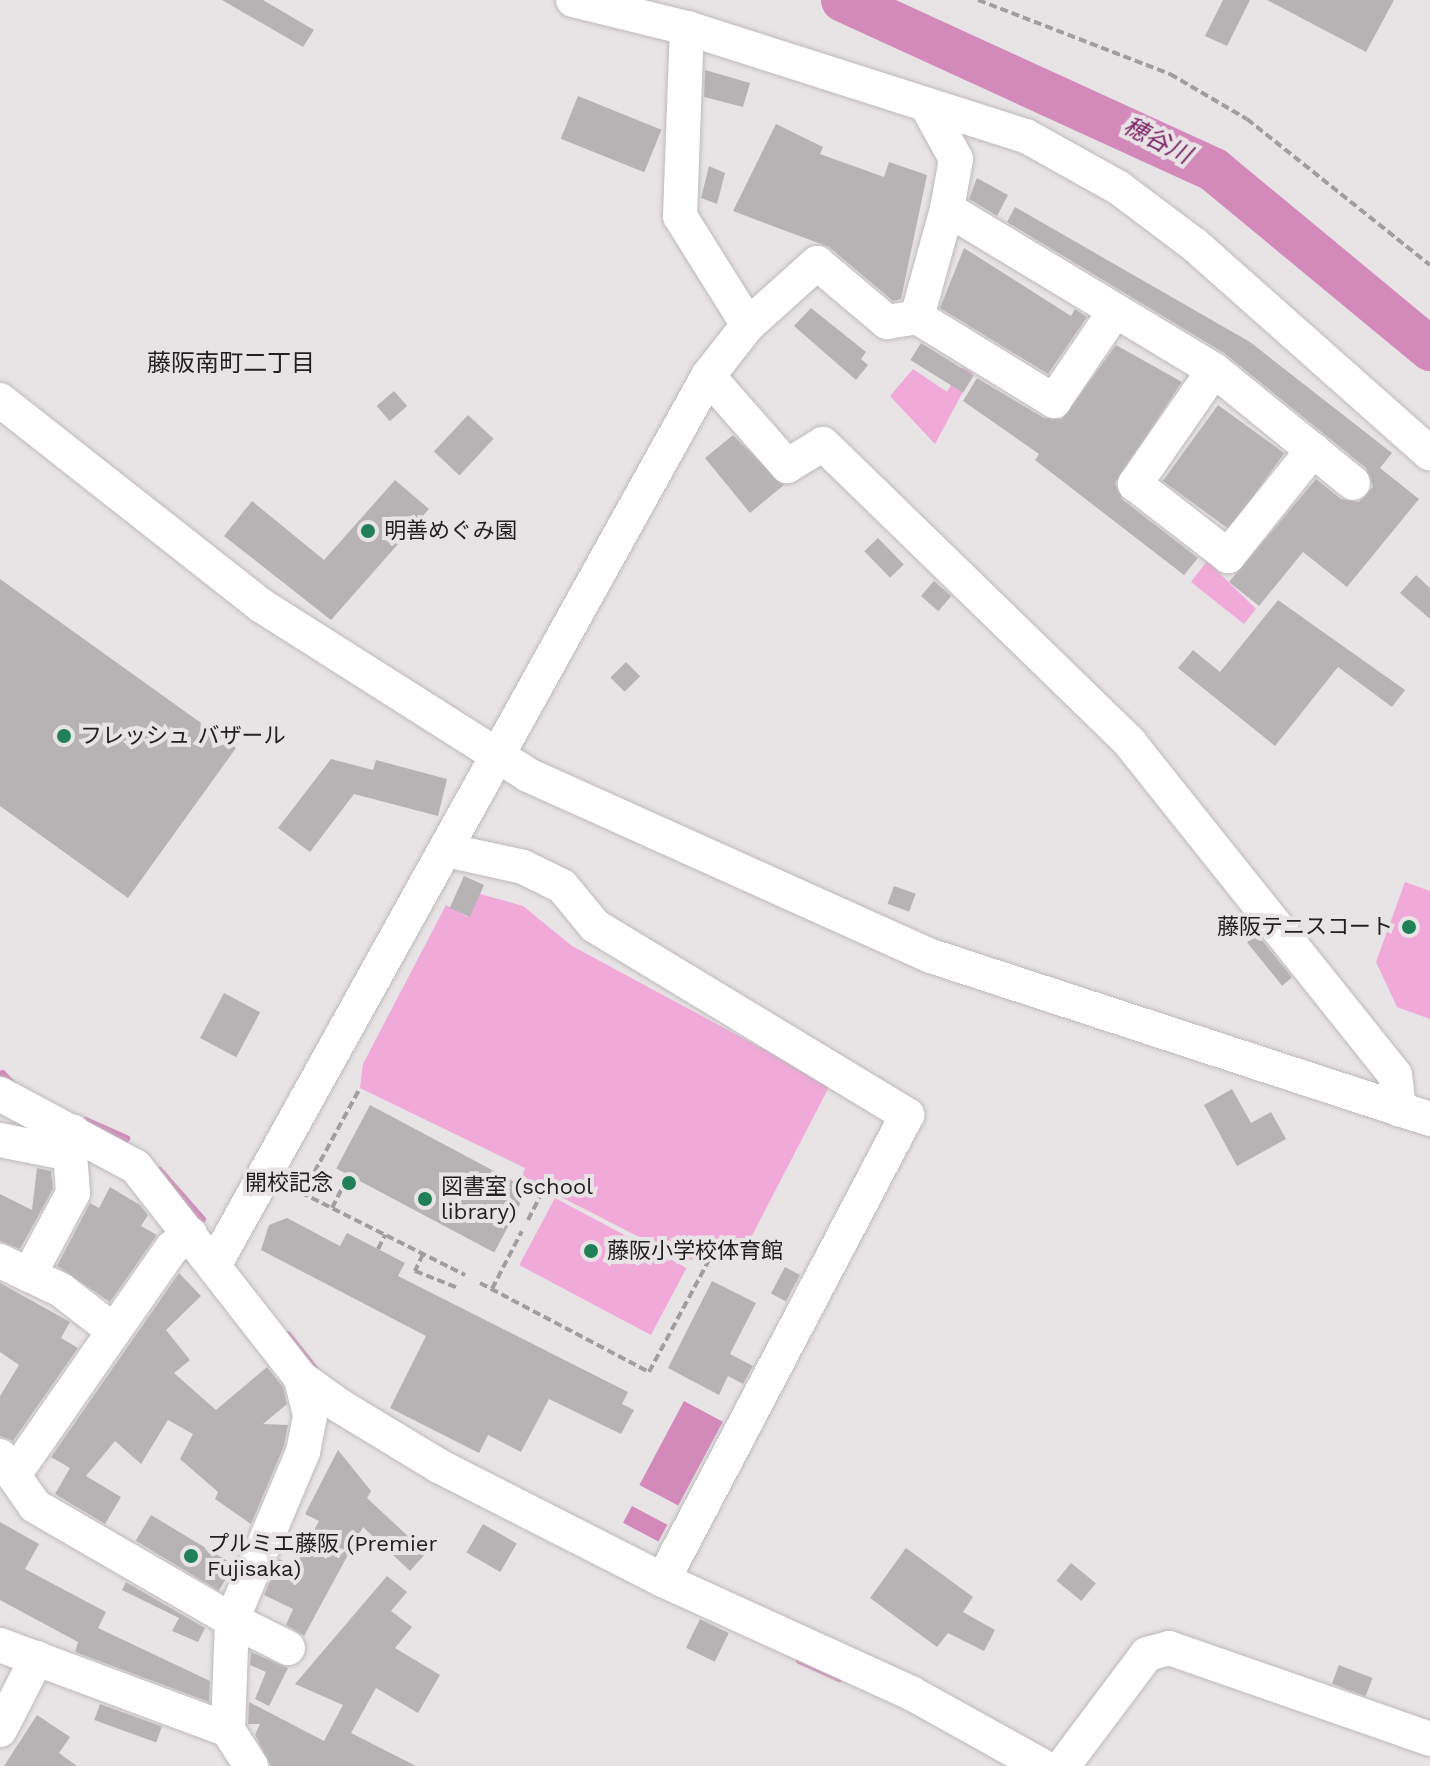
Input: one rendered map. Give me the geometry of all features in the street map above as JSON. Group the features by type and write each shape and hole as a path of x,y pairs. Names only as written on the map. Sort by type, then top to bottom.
{"street":[{"path":"573,0 687,28 1026,136 1119,188 1323,352 1430,454"},
{"path":"687,28 680,216 748,325"},
{"path":"917,317 947,209 956,159 927,106"},
{"path":"947,209 1214,370 1353,483"},
{"path":"215,1264 499,758 708,376 748,325 817,263 887,322 917,317 1054,401 1115,311"},
{"path":"1214,370 1135,484 1228,556 1313,450"},
{"path":"708,376 787,466 823,444 1130,743 1395,1075 1415,1114"},
{"path":"0,400 262,606 499,758 665,841 931,956 1415,1114"},
{"path":"446,850 523,867 562,886 595,926 907,1115 663,1580"},
{"path":"0,1094 71,1136 136,1167 215,1264 301,1378 439,1466 663,1580 911,1693 1042,1766"},
{"path":"0,1140 41,1153 65,1153 71,1136"},
{"path":"71,1136 73,1193 15,1268 114,1331"},
{"path":"190,1234 172,1248 114,1331 8,1464 35,1506 232,1620 288,1648"},
{"path":"251,1766 228,1730 232,1620 303,1452 310,1415 301,1378"},
{"path":"0,1645 228,1730"},
{"path":"1063,1766 1147,1654 1169,1648 1430,1739"},
{"path":"0,1730 37,1658"}],"path":[{"path":"978,0 1170,74 1247,119 1430,265"},
{"path":"303,1193 360,1088"},
{"path":"267,1174 465,1275"},
{"path":"332,1208 349,1175"},
{"path":"528,1220 544,1188"},
{"path":"492,1289 522,1231"},
{"path":"378,1249 385,1235"},
{"path":"423,1254 415,1271 458,1288"},
{"path":"480,1283 649,1372 710,1258"}],"shaded area":[{"path":"962,367 973,373 935,444 890,396 913,369 947,392"},
{"path":"1207,561 1256,609 1244,624 1191,582"},
{"name":"藤阪テニスコート","path":"1405,882 1430,891 1430,1019 1397,1007 1376,962"},
{"path":"480,894 523,906 572,946 830,1085 742,1255 684,1260 522,1177 525,1168 360,1088 363,1064 446,905 468,917"},
{"name":"藤阪小学校体育館","path":"555,1198 687,1268 651,1335 519,1265"},
{"path":"684,1401 723,1422 678,1506 639,1485"},
{"path":"632,1506 667,1525 658,1542 623,1523"}],"building":[{"path":"222,0 263,0 314,30 303,47"},
{"path":"1223,0 1250,0 1227,46 1205,36"},
{"path":"1267,0 1394,0 1366,52"},
{"path":"705,70 750,83 743,107 704,97"},
{"path":"578,96 661,130 644,172 561,139"},
{"path":"776,124 823,147 820,154 884,177 889,162 927,175 901,299 893,301 829,247 733,211"},
{"path":"709,166 725,173 717,204 701,198"},
{"path":"977,178 1008,195 997,216 969,199"},
{"path":"1015,207 1250,342 1392,453 1380,468 1419,499 1347,587 1303,552 1259,606 1229,582 1316,479 1341,499 1359,502 1373,487 1366,468 1224,353 1007,222"},
{"path":"964,248 1071,316 1075,309 1087,317 1048,374 940,308"},
{"path":"811,308 866,352 861,359 868,365 856,380 794,326"},
{"path":"921,343 974,376 963,393 910,360"},
{"path":"1116,345 1182,382 1115,483 1123,500 1198,558 1184,575 1035,460 1039,454 963,401 977,378 1044,418 1062,419"},
{"path":"394,391 407,406 390,421 377,406"},
{"path":"1218,405 1284,453 1229,529 1163,481"},
{"path":"468,415 494,439 459,475 434,452"},
{"path":"733,435 784,485 750,513 705,458"},
{"path":"395,480 429,509 331,620 224,536 252,501 324,560"},
{"path":"878,538 904,565 890,578 864,551"},
{"path":"1416,575 1430,588 1430,619 1400,593"},
{"path":"0,579 236,748 128,898 0,806"},
{"path":"934,581 951,596 938,611 921,596"},
{"path":"1278,600 1405,690 1392,707 1338,667 1275,746 1178,668 1193,650 1220,672"},
{"path":"626,662 640,676 625,692 610,678"},
{"path":"331,759 373,770 376,760 447,779 438,816 354,794 310,852 278,828"},
{"path":"464,876 484,885 470,917 450,908"},
{"path":"894,886 916,894 909,912 888,904"},
{"path":"1257,934 1292,978 1282,986 1247,942"},
{"path":"224,993 260,1012 236,1057 200,1038"},
{"path":"1232,1089 1251,1123 1271,1112 1286,1139 1237,1166 1204,1105"},
{"path":"370,1105 528,1189 494,1253 336,1169"},
{"path":"37,1168 51,1171 53,1189 20,1249 0,1241 0,1194 32,1210"},
{"path":"110,1187 140,1205 148,1215 141,1226 157,1235 110,1302 57,1266 90,1203 99,1208"},
{"path":"287,1218 340,1246 347,1233 405,1263 398,1276 628,1392 622,1404 634,1410 621,1434 549,1399 521,1452 488,1435 479,1453 390,1408 426,1336 261,1250 269,1225"},
{"path":"785,1267 800,1275 786,1301 771,1293"},
{"path":"179,1273 201,1296 166,1330 190,1360 174,1373 216,1410 267,1367 283,1387 287,1404 263,1424 288,1425 284,1446 251,1524 215,1499 218,1492 180,1459 193,1434 168,1420 141,1464 115,1441 86,1476 121,1497 105,1524 55,1494 70,1468 51,1457"},
{"path":"712,1281 756,1303 730,1354 753,1366 743,1384 728,1376 719,1395 668,1368"},
{"path":"0,1283 70,1322 61,1338 78,1348 13,1441 0,1436 0,1396 19,1365 0,1352"},
{"path":"338,1450 371,1491 367,1498 426,1553 410,1571 363,1527 304,1636 286,1625 293,1609 264,1595 279,1559 295,1567 319,1521 305,1514"},
{"name":"プルミエ藤阪 (Premier Fujisaka)","path":"151,1515 234,1565 219,1591 136,1541"},
{"path":"0,1522 39,1544 25,1569 106,1612 98,1628 210,1681 209,1702 75,1652 78,1642 0,1600"},
{"path":"483,1524 517,1544 500,1572 467,1553"},
{"path":"906,1548 973,1597 963,1612 995,1630 984,1651 948,1633 937,1647 870,1598"},
{"path":"1071,1563 1096,1583 1081,1601 1057,1581"},
{"path":"387,1576 407,1592 391,1611 412,1627 395,1648 440,1675 418,1713 376,1688 351,1733 416,1766 271,1766 255,1735 260,1724 248,1724 249,1702 324,1741 343,1705 295,1684"},
{"path":"126,1582 205,1628 198,1642 172,1631 179,1618 122,1590"},
{"path":"700,1619 729,1633 715,1662 686,1648"},
{"path":"251,1652 288,1668 269,1706 255,1699 266,1672 250,1665"},
{"path":"1339,1665 1373,1678 1365,1697 1332,1684"},
{"path":"100,1704 162,1727 156,1743 94,1720"},
{"path":"37,1715 70,1737 59,1753 77,1766 4,1766"}],"waterway":[{"name":"穂谷川","path":"843,0 1214,170 1430,349"},
{"path":"2,1073 14,1086"},
{"path":"85,1120 126,1138"},
{"path":"159,1170 202,1219"},
{"path":"287,1334 314,1368"},
{"path":"799,1660 839,1678"}],"place":[{"name":"明善めぐみ園","path":"368,531"},
{"name":"フレッシュ バザール","path":"64,736"},
{"name":"藤阪テニスコート","path":"1409,927"},
{"name":"開校記念","path":"349,1183"},
{"name":"図書室 (school library)","path":"425,1199"},
{"name":"藤阪小学校体育館","path":"591,1251"},
{"name":"プルミエ藤阪 (Premier Fujisaka)","path":"191,1556"}],"district":[{"name":"藤阪南町二丁目","path":"231,364"}]}
